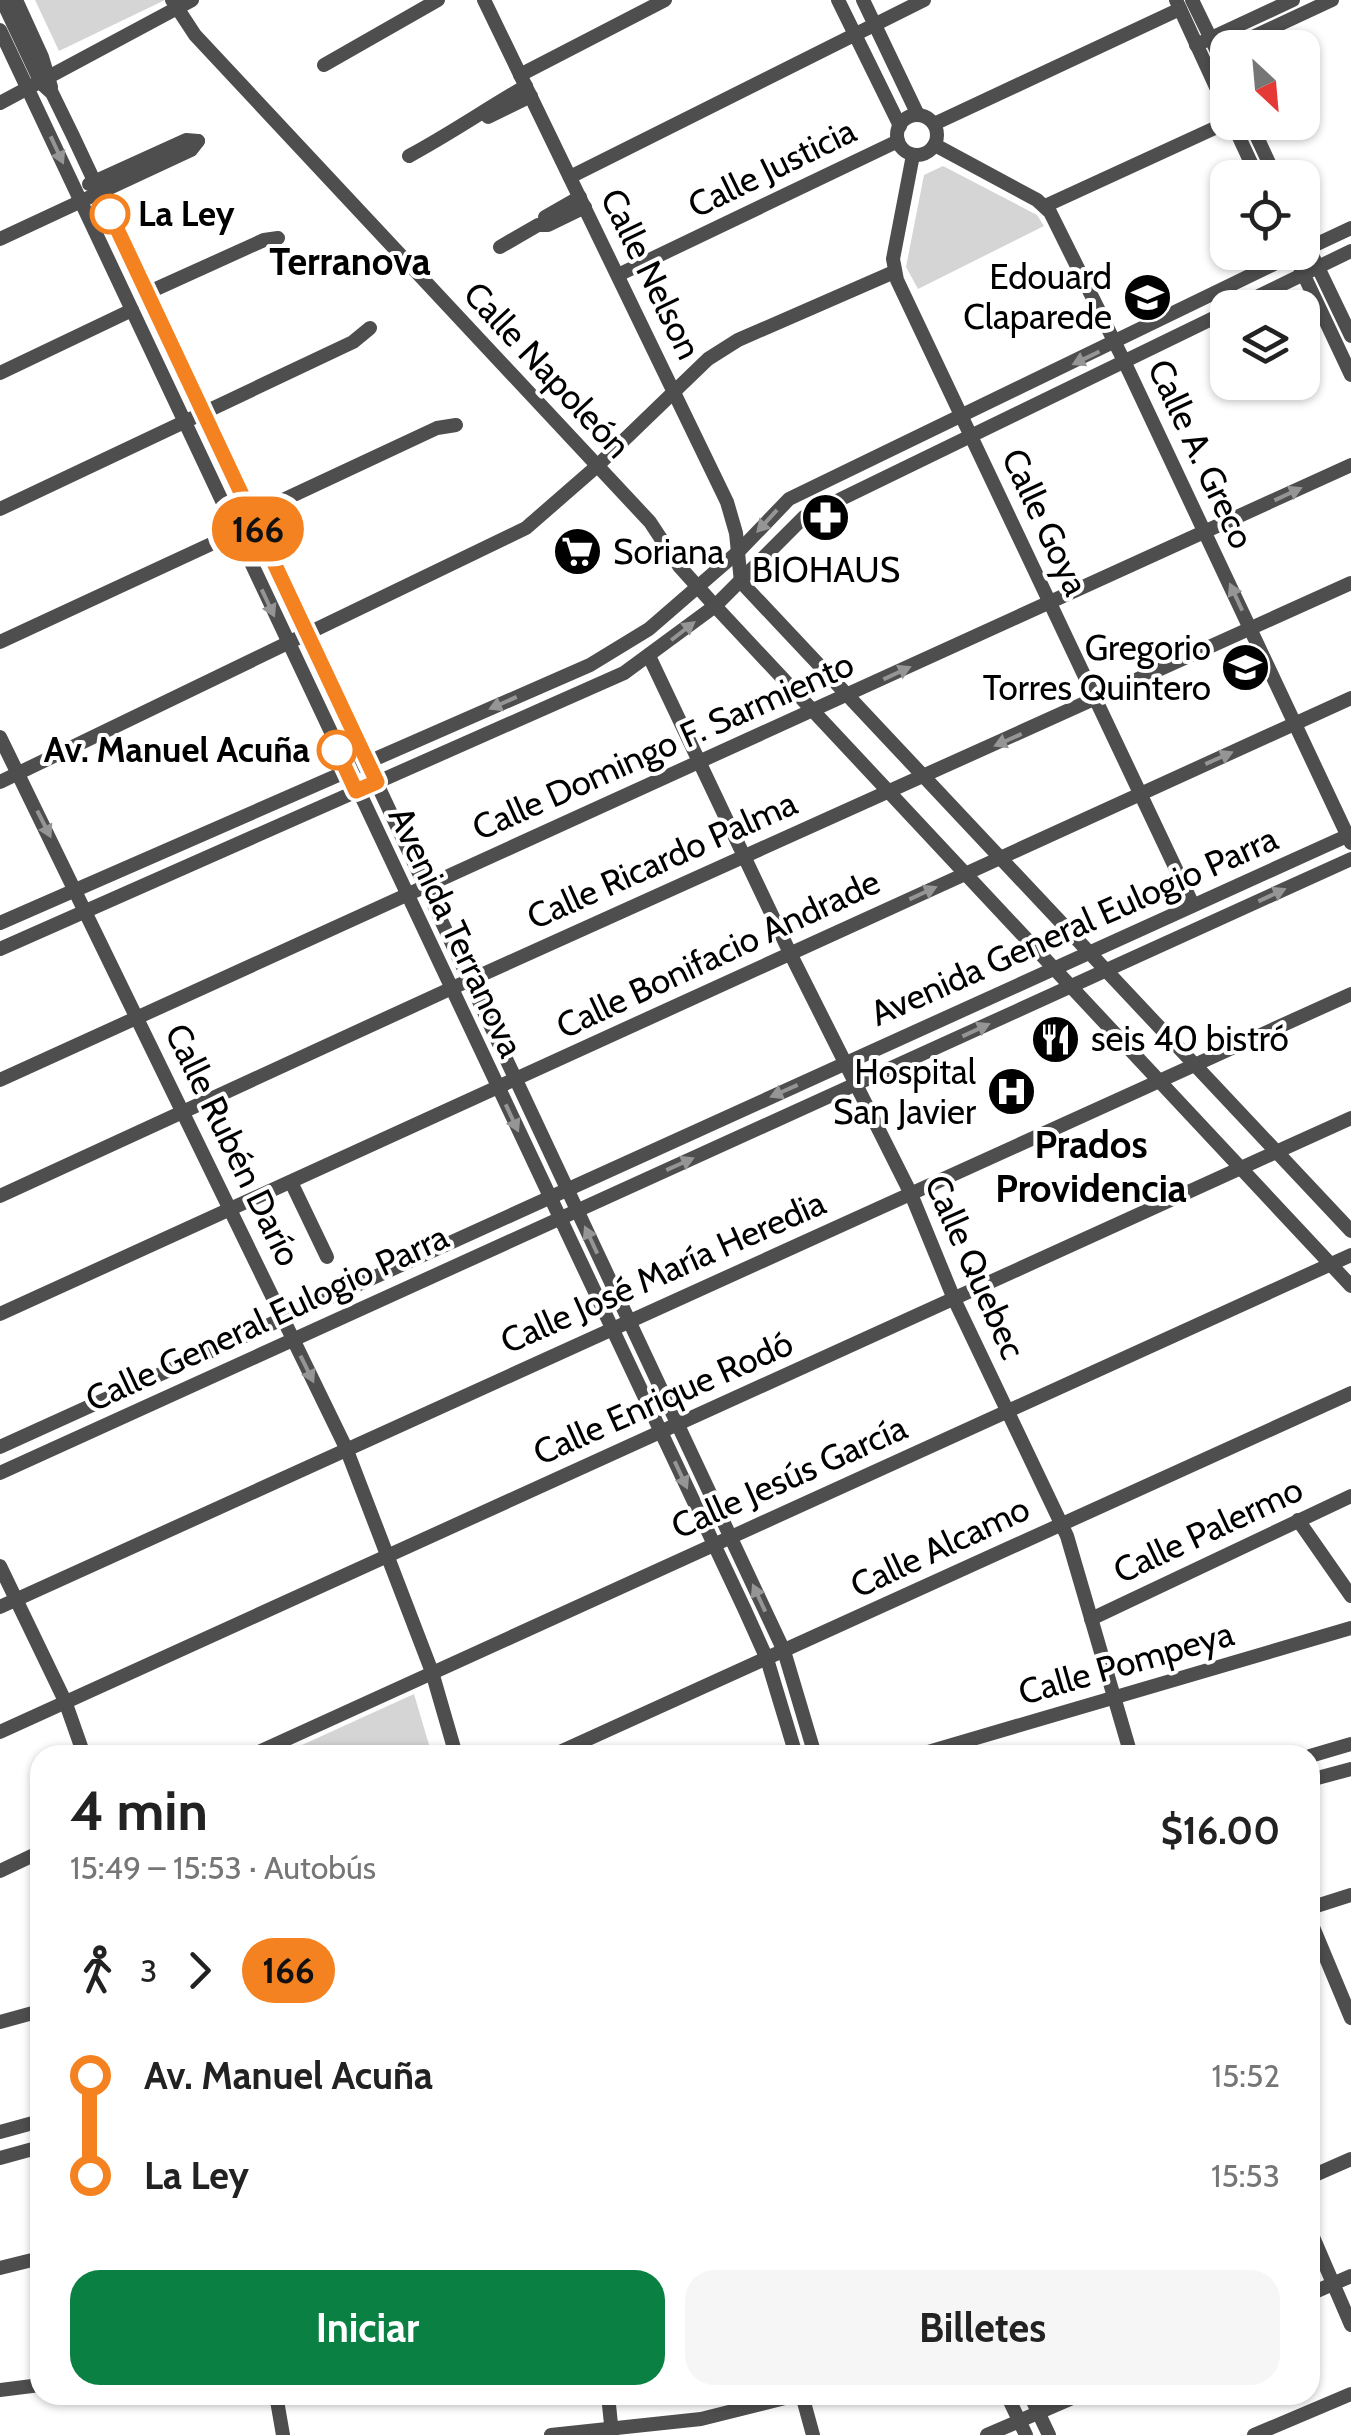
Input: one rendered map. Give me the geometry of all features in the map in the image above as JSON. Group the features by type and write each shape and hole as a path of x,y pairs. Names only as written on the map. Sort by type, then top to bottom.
{"street":[{"name":"Avenida Terranova","path":"2,0 97,186 784,1651 812,1745"},
{"name":"Avenida Terranova","path":"16,0 78,196 714,1544 767,1659 793,1745"},
{"path":"0,103 43,86 174,4 192,0"},
{"path":"324,65 438,0"},
{"name":"Calle Nelson","path":"484,0 727,502 742,582"},
{"path":"409,156 504,104 526,86 665,0"},
{"path":"838,0 903,149 913,155 925,154 935,145 938,134 934,124 918,115 863,0"},
{"path":"570,176 924,0"},
{"path":"1227,30 1293,0"},
{"path":"1266,30 1332,0"},
{"path":"1183,3 1210,38 1196,45"},
{"path":"1183,3 1210,76"},
{"path":"934,124 1183,3"},
{"name":"Calle Napoleón","path":"174,4 195,35 650,522 673,558 715,606 1351,1286"},
{"name":"Avenida Terranova","path":"0,30 43,86"},
{"path":"1202,60 1210,56"},
{"path":"899,133 906,118 918,115"},
{"path":"935,145 1045,206 1210,131"},
{"name":"Calle Justicia","path":"618,275 899,133"},
{"path":"0,782 526,528 722,348 894,272 893,259 913,155"},
{"path":"0,238 150,162"},
{"path":"500,247 582,202"},
{"name":"Calle A. Greco","path":"1045,206 1116,343 1350,838"},
{"path":"1320,241 1351,228"},
{"path":"149,297 264,240 278,238 267,248 179,283"},
{"path":"1320,266 1351,251"},
{"path":"0,924 611,654 649,629 739,552 789,499 963,418 1259,270"},
{"path":"1270,290 1311,270"},
{"path":"1311,270 1351,336"},
{"path":"1311,270 1351,375"},
{"name":"Calle Goya","path":"894,272 1193,905"},
{"path":"0,373 132,310"},
{"path":"0,949 602,684 649,656 715,606 804,516 1210,319"},
{"path":"0,509 351,334 370,328 353,342 201,409"},
{"path":"253,519 440,437 456,425 437,428 325,486"},
{"name":"Calle Domingo F. Sarmiento","path":"0,1080 1351,465"},
{"path":"0,642 236,533"},
{"path":"742,582 1351,1231"},
{"name":"Calle Ricardo Palma","path":"0,1196 1351,583"},
{"name":"Calle Quebec","path":"649,656 790,954 858,1084 1062,1524 1128,1745"},
{"name":"Calle Bonifacio Andrade","path":"0,1314 1351,698"},
{"name":"Calle Rubén Darío","path":"0,737 346,1448 432,1672 453,1745"},
{"name":"Avenida General Eulogio Parra","path":"549,1196 1350,838"},
{"name":"Avenida General Eulogio Parra","path":"559,1218 1351,859"},
{"name":"Calle José María Heredia","path":"0,1607 1351,994"},
{"name":"Calle Enrique Rodó","path":"0,1732 1351,1118"},
{"path":"291,1182 328,1257"},
{"name":"Calle General Eulogio Parra","path":"0,1447 549,1196"},
{"name":"Calle General Eulogio Parra","path":"0,1473 559,1218"},
{"name":"Calle Jesús García","path":"274,1745 1351,1255"},
{"name":"Calle Alcamo","path":"576,1745 1351,1394"},
{"name":"Calle Palermo","path":"1091,1618 1351,1496"},
{"path":"1298,1520 1351,1596"},
{"path":"0,1566 65,1701 80,1745"},
{"name":"Calle Pompeya","path":"952,1745 1351,1628"},
{"path":"1320,1753 1351,1744"},
{"path":"1320,1777 1351,1769"},
{"path":"0,1871 30,1857"},
{"path":"1320,1905 1351,1895"},
{"path":"1320,1944 1351,2018"},
{"path":"0,2022 30,2014"},
{"path":"0,2132 30,2124"},
{"path":"0,2158 30,2149"},
{"path":"1320,2173 1351,2160"},
{"path":"1320,2253 1351,2325"},
{"path":"0,2268 30,2260"},
{"path":"1320,2290 1351,2276"},
{"path":"0,2390 30,2386"},
{"path":"1254,2435 1351,2394"},
{"path":"278,2405 283,2435"},
{"path":"609,2405 612,2432"},
{"path":"551,2435 612,2432 701,2419 759,2405"},
{"path":"803,2405 813,2435"},
{"path":"1012,2405 1022,2428"},
{"path":"1034,2405 1049,2435"},
{"path":"987,2435 1022,2428 1038,2413 1056,2405"}],"shaded area":[{"path":"35,0 165,0 59,51"},
{"path":"943,166 1037,215 1044,226 918,289 906,267 924,175"},
{"path":"414,1694 429,1745 302,1745"}],"bus line":[{"name":"166","path":"110,214 377,782 356,791 337,750"}],"place":[{"name":"La Ley","path":"110,214"},
{"name":"Edouard Claparede","path":"1147,297"},
{"name":"BIOHAUS","path":"826,518"},
{"name":"Soriana","path":"578,552"},
{"name":"Gregorio Torres Quintero","path":"1246,668"},
{"name":"Av. Manuel Acuña","path":"337,750"},
{"name":"seis 40 bistró","path":"1056,1039"},
{"name":"Hospital San Javier","path":"1011,1092"}],"district":[{"name":"Terranova","path":"350,262"},
{"name":"Prados Providencia","path":"1091,1167"}]}
